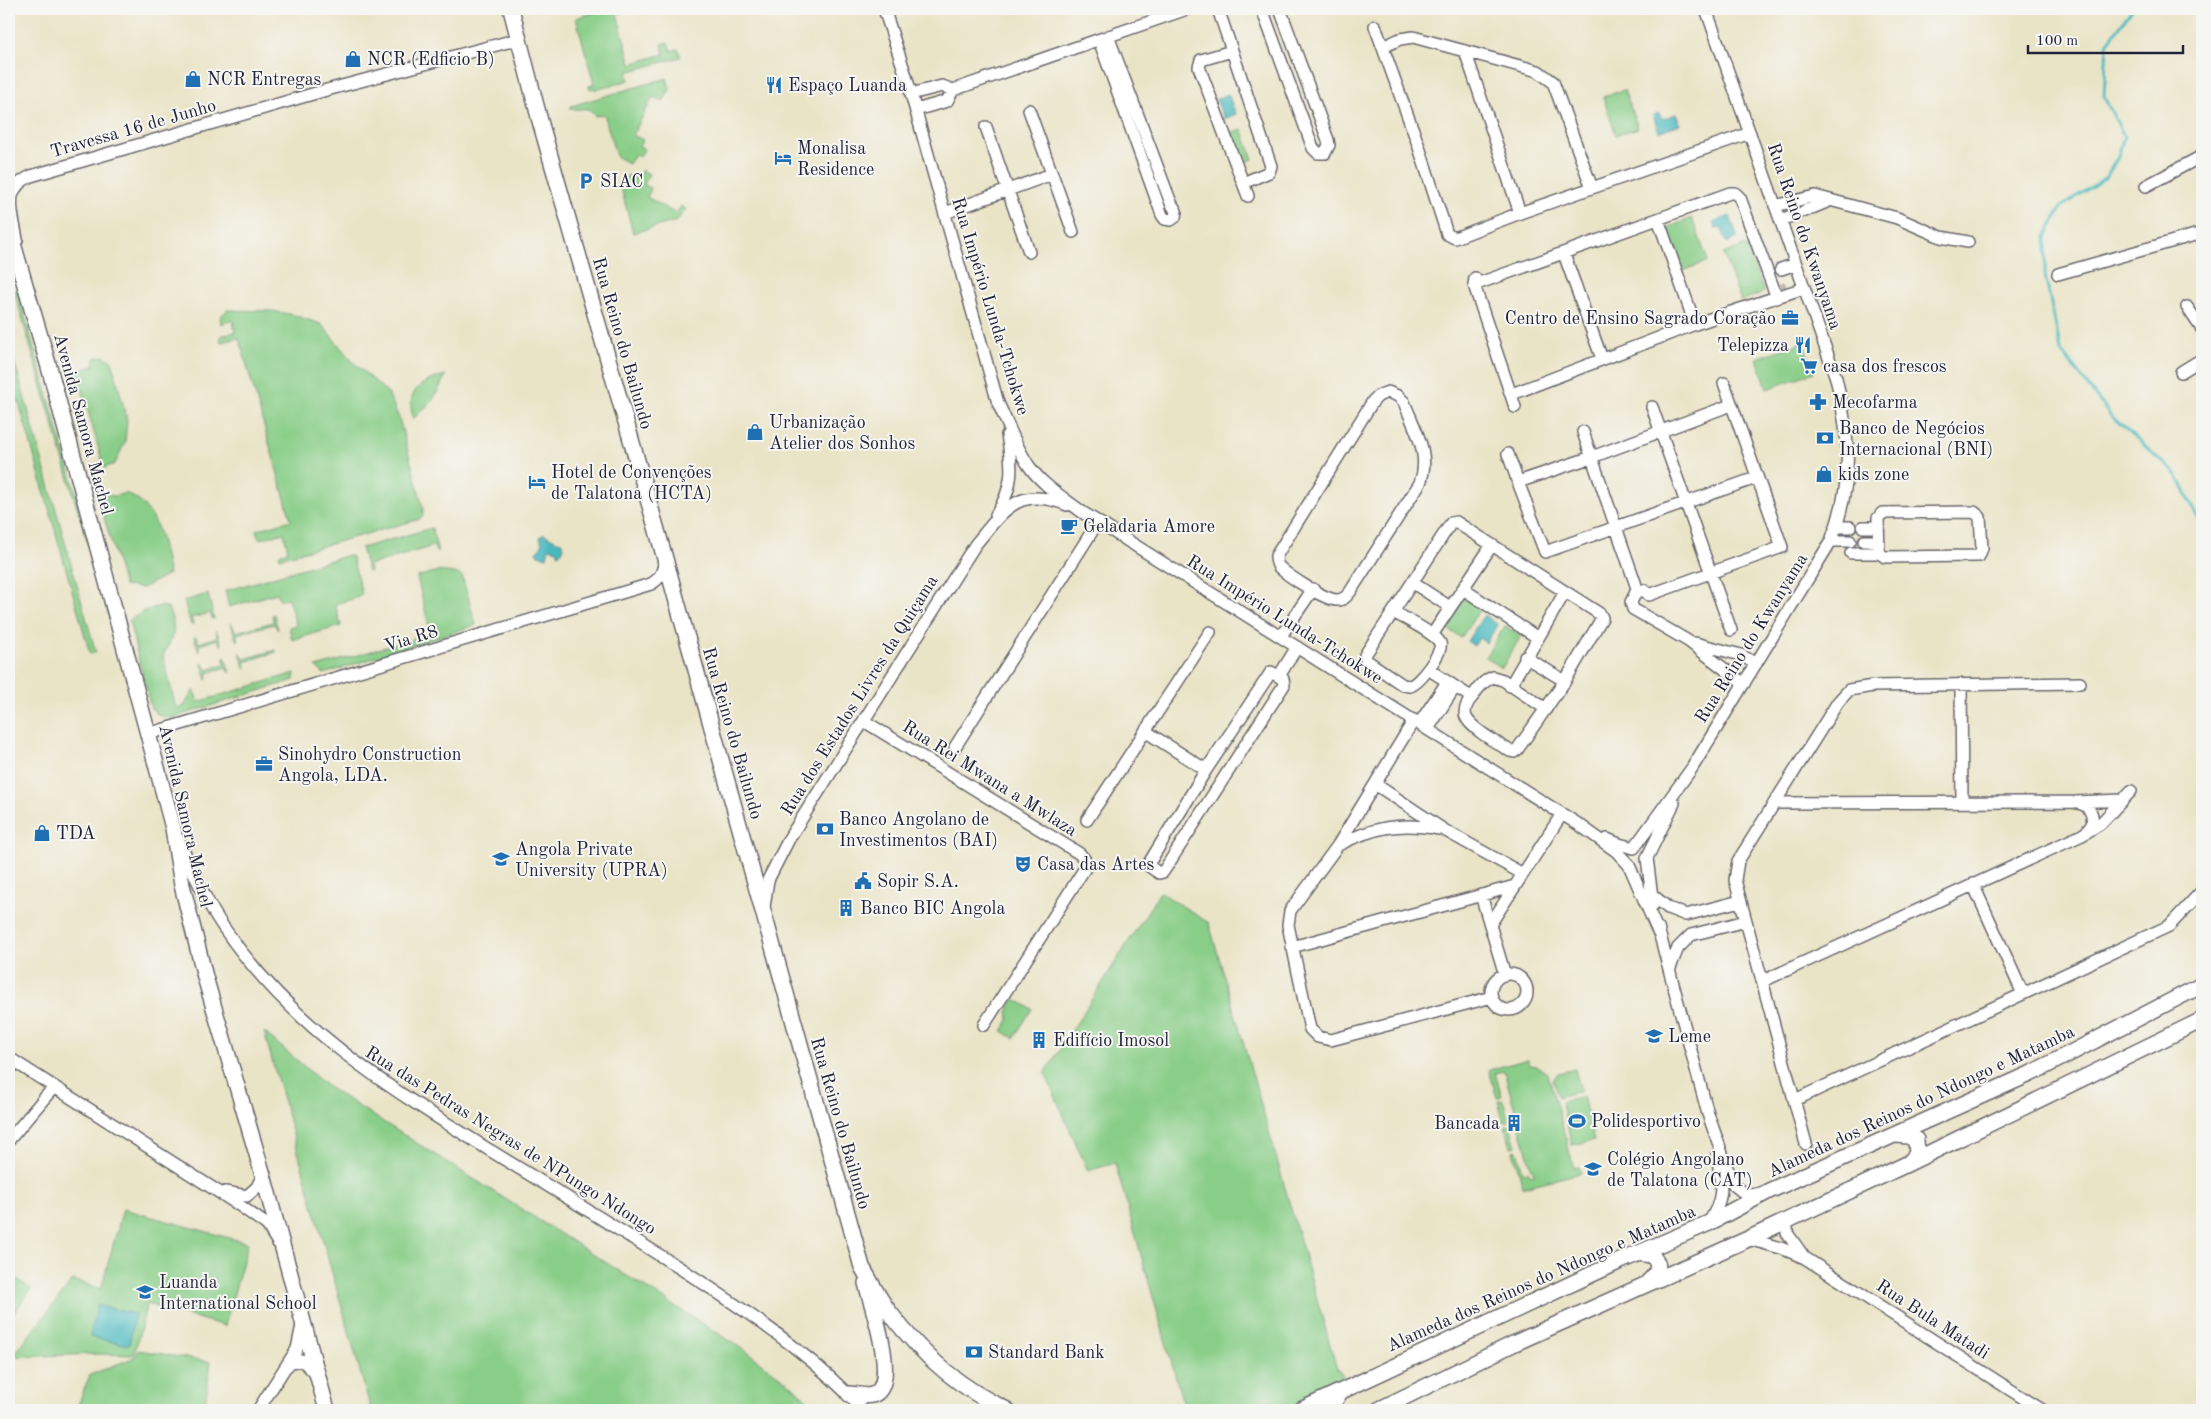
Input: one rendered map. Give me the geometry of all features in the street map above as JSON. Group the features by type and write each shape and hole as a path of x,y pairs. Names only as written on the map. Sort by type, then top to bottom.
{"main road":[{"name":"Rua Reino do Bailundo","path":"510,9 862,1267 889,1311 921,1349 969,1389 1008,1410"},
{"name":"Avenida Samora Machel","path":"9,230 173,828 182,884 194,935 286,1257 327,1410"},
{"name":"Alameda dos Reinos do Ndongo e Matamba","path":"1301,1410 1339,1394 1387,1369 1638,1253 1709,1222 1769,1191 2030,1074 2155,1012 2202,985"},
{"path":"1378,1410 1515,1343 1748,1239 1910,1163 2202,1020"},
{"path":"1896,1135 1908,1136 1916,1140 1916,1154 1910,1163"},
{"path":"1638,1253 1651,1255 1657,1263 1656,1275 1647,1284"},
{"path":"849,1394 872,1395 879,1391 884,1381 884,1355 862,1267"},
{"path":"1334,1410 1334,1402 1339,1394"}],"street":[{"name":"Rua Império Lunda-Tchokwe","path":"884,9 916,110 998,403 1019,450 1030,468 1049,488 1082,512 1581,826 1629,864 1659,934 1670,968 1712,1125 1734,1185 1744,1193 1751,1194 1769,1191"},
{"path":"911,94 942,86 954,90 1187,9"},
{"path":"1218,9 1271,166 1268,172 1243,183"},
{"path":"1262,9 1312,148 1318,153 1325,153 1329,145 1328,140 1280,9"},
{"name":"Rua Reino do Kwanyama","path":"1634,848 1692,768 1832,540 1848,463 1845,416 1836,378 1706,9"},
{"path":"1375,26 1418,144 1447,234 1455,238 1520,213 1750,133"},
{"path":"1383,46 1400,39 1413,37 1538,71 1553,82 1592,188"},
{"path":"1104,38 1176,211 1175,217 1171,220 1167,220 1162,215 1104,38"},
{"name":"Travessa 16 de Junho","path":"21,270 11,199 14,188 20,181 52,169 323,91 519,39"},
{"path":"1232,50 1201,60 1199,67 1248,196"},
{"path":"1465,51 1520,213"},
{"path":"916,110 947,101 954,90"},
{"path":"1029,110 1073,232"},
{"path":"986,127 1029,252"},
{"path":"2146,186 2202,156"},
{"path":"945,213 1052,174"},
{"path":"1515,407 1475,281 1564,254 1730,193 1735,193 1740,198 1775,271 1780,291"},
{"path":"1775,206 1815,196 1897,218 1941,237 1968,242"},
{"path":"1780,220 1829,201"},
{"path":"1658,219 1696,324"},
{"path":"2058,274 2202,233"},
{"path":"1564,254 1602,359"},
{"path":"1775,271 1796,264"},
{"path":"1512,394 1780,291 1803,284"},
{"path":"2186,307 2202,329"},
{"path":"2181,372 2202,359"},
{"path":"1642,601 1710,572 1782,548 1724,383"},
{"path":"1383,393 1393,393 1404,402 1424,454 1425,468 1420,484 1347,596 1338,600 1333,599 1313,589 1278,566 1276,556 1373,401 1383,393"},
{"name":"Rua dos Estados Livres da Quiçama","path":"766,923 765,893 772,869 1007,494 1012,474 1007,434 998,403"},
{"path":"1652,406 1731,630"},
{"path":"1518,482 1731,406"},
{"path":"1582,432 1642,601 1651,618 1688,641 1744,684"},
{"path":"1508,454 1545,552 1616,529 1756,478"},
{"name":"Rua dos Estados Livres da Quiçama","path":"975,545 1001,514 1023,499 1038,497 1082,512"},
{"path":"1851,554 1879,553 1885,557 1978,556 1982,548 1980,517 1976,513 1882,513 1878,518 1879,553"},
{"path":"955,747 1098,522"},
{"path":"1394,612 1432,635 1439,642 1440,646 1440,650 1428,670 1410,686 1403,685 1366,660 1365,655 1453,522 1492,545 1600,614 1602,618 1565,681 1546,709 1514,752 1469,722 1466,718 1466,707 1472,697 1484,682 1493,677 1498,678 1546,709"},
{"path":"1836,527 1850,527"},
{"path":"1863,527 1878,527"},
{"path":"1832,540 1850,541"},
{"path":"1864,541 1878,541"},
{"path":"1432,635 1492,545"},
{"name":"Via R8","path":"148,734 651,584 662,573 664,555"},
{"path":"1412,583 1450,607"},
{"path":"1280,636 1313,589"},
{"path":"1463,589 1538,638"},
{"path":"1510,686 1565,592"},
{"path":"1087,820 1210,632"},
{"path":"1688,641 1741,655 1756,664"},
{"path":"1279,676 1297,646"},
{"path":"1730,674 1741,655"},
{"path":"1525,658 1565,681"},
{"path":"1428,670 1472,697"},
{"path":"1271,672 1279,676 1285,681 1284,685 1163,872 1159,873 1150,867 1149,864 1206,770 1268,675 1271,672"},
{"path":"1806,1144 1740,901 1735,880 1738,861 1838,702 1849,690 1861,687 2080,683"},
{"path":"1451,684 1375,784 1338,845 1290,911 1288,926 1310,1029 1318,1037 1331,1040 1492,997"},
{"path":"1961,684 1962,802"},
{"name":"Rua Rei Mwana a Mwlaza","path":"864,721 1080,854 1085,860 1085,868 984,1024"},
{"path":"1146,731 1206,770"},
{"name":"Rua Reino do Kwanyama","path":"1646,858 1692,768"},
{"path":"1375,784 1444,830 1523,874"},
{"path":"1763,981 2082,835 2101,824 2131,791"},
{"path":"1774,803 2075,802 2122,800"},
{"path":"2075,802 2086,806 2093,819 2092,825 2082,835"},
{"path":"1491,923 1562,814"},
{"path":"1338,845 1364,832 1398,825 1444,830"},
{"name":"Rua Império Lunda-Tchokwe","path":"1581,826 1619,844 1643,850 1659,934"},
{"name":"Rua das Pedras Negras de NPungo Ndongo","path":"173,828 223,927 268,984 321,1036 364,1070 412,1102 641,1242 768,1326 810,1359 849,1394 863,1410"},
{"path":"1634,848 1627,854 1626,860 1629,864 1635,868 1642,867 1646,858"},
{"path":"1973,884 2023,994"},
{"path":"1292,947 1515,886"},
{"path":"1795,1100 2169,926 2202,891"},
{"path":"1650,893 1668,908 1686,915 1740,901"},
{"path":"1481,895 1491,923 1505,975"},
{"path":"1686,915 1691,936"},
{"path":"1670,968 1678,948 1691,936 1746,921"},
{"path":"1511,974 1522,980 1526,985 1525,1000 1517,1008 1511,1010 1502,1009 1492,997 1493,984 1505,975 1511,974"},
{"path":"9,1058 53,1088 212,1187 267,1225 286,1257"},
{"path":"10,1139 53,1088"},
{"name":"Rua Império Lunda-Tchokwe","path":"1709,1222 1719,1207 1722,1194 1712,1125"},
{"path":"212,1187 232,1194 247,1196 257,1187 263,1175"},
{"name":"Rua Bula Matadi","path":"1787,1220 1787,1233 1805,1258"},
{"name":"Rua Bula Matadi","path":"1748,1239 1770,1244 1805,1258 2042,1410"},
{"path":"258,1410 300,1341 302,1315"},
{"path":"285,1368 292,1362 302,1360 311,1367 318,1377"}],"green space":[{"path":"606,9 633,9 617,14 631,64 664,54 662,44 668,42 671,51 678,49 681,57 627,72 629,80 596,90 595,88 590,89 589,86 594,84 576,18"},
{"path":"667,78 670,89 663,102 653,97 633,135 643,140 639,146 644,149 640,157 635,155 629,164 617,157 615,153 604,114 595,116 586,109 570,109 571,106"},
{"path":"1624,90 1638,128 1616,135 1603,97"},
{"path":"1242,129 1253,159 1237,165 1227,134"},
{"path":"642,170 649,174 644,184 651,189 647,197 676,214 681,206 686,209 677,221 633,233 621,188 628,175 636,179"},
{"path":"1692,218 1708,261 1683,271 1667,228"},
{"path":"1746,245 1764,292 1741,301 1723,254"},
{"path":"17,289 116,630 113,631 14,290"},
{"path":"227,310 272,311 294,315 321,324 353,362 388,393 399,418 423,507 423,515 420,519 280,558 279,554 288,551 284,533 259,539 256,530 291,520 239,338 221,342 220,336 235,332 233,320 221,324 220,317"},
{"path":"9,342 96,653 90,654 9,367"},
{"path":"1803,342 1814,372 1767,389 1757,358"},
{"path":"104,356 112,361 127,420 125,442 115,464 104,468 77,371 94,366 95,358"},
{"path":"446,375 433,400 413,419 411,401 418,388 430,380"},
{"path":"97,493 114,496 126,493 146,508 161,538 169,574 142,588 124,586"},
{"path":"432,528 438,552 436,552 434,546 369,565 370,571 368,572 361,548"},
{"path":"348,555 352,557 362,594 359,597 335,604 341,626 292,640 289,627 296,625 288,598 280,600 277,593 229,607 225,591"},
{"path":"438,571 455,573 462,576 476,625 324,674 316,667 431,634 417,577"},
{"path":"208,594 214,619 212,619 210,613 191,618 193,624 191,625 184,601"},
{"path":"1464,598 1480,609 1461,638 1445,627"},
{"path":"160,606 167,607 169,610 174,629 172,639 163,656 175,704 178,708 183,707 194,690 198,702 295,673 294,680 172,718 160,716 151,708 129,621 143,611"},
{"path":"274,614 278,630 274,624 237,634 238,641 236,640 231,623 236,632 273,622 272,615"},
{"path":"1505,626 1521,636 1502,668 1485,657"},
{"path":"216,630 222,645 220,645 218,639 199,645 199,652 194,637 196,637 199,643 217,637"},
{"path":"276,650 276,652 245,662 246,668 244,668 240,652 244,659"},
{"path":"225,657 230,673 226,667 208,673 207,680 202,664 204,664 207,670 225,664"},
{"path":"1160,892 1209,923 1337,1369 1345,1378 1346,1385 1285,1410 1185,1410 1115,1163 1088,1171 1045,1073"},
{"path":"1015,999 1032,1009 1014,1038 1002,1031 1009,1020 1008,1010"},
{"path":"264,1032 328,1087 746,1351 790,1384 818,1410 371,1410"},
{"path":"1528,1059 1530,1065 1537,1066 1548,1074 1574,1168 1579,1167 1581,1173 1523,1187 1513,1151 1517,1150 1523,1172 1528,1171 1530,1175 1534,1174 1533,1170 1504,1071 1495,1073 1502,1096 1497,1098 1489,1070"},
{"path":"1575,1069 1581,1091 1558,1097 1553,1080 1558,1073"},
{"name":"Polidesportivo","path":"1583,1096 1594,1140 1572,1145 1561,1102"},
{"path":"1503,1100 1509,1121 1504,1122 1498,1101"},
{"path":"1510,1125 1516,1146 1511,1147 1505,1126"},
{"path":"123,1209 248,1243 225,1326 147,1304 134,1355 99,1354 12,1357 73,1280 101,1289"},
{"path":"9,1273 31,1289 9,1320"},
{"path":"138,1350 211,1362 204,1410 76,1410 90,1375 135,1357"}],"water":[{"path":"1228,94 1236,114 1224,119 1216,99"},
{"path":"1659,113 1662,119 1676,114 1680,124 1659,132 1653,115"},
{"path":"1730,216 1738,238 1727,243 1721,227 1715,229 1713,223"},
{"path":"544,534 562,542 564,547 562,552 558,554 558,550 549,548 547,557 538,555 536,552 542,545 540,537"},
{"path":"1484,615 1498,625 1486,643 1479,638 1474,646 1467,641"},
{"path":"97,1305 135,1314 129,1345 90,1337"}],"waterway":[{"path":"2132,9 2107,44 2104,97 2124,136 2118,157 2106,177 2061,207 2046,237 2045,275 2061,351 2110,415 2177,475 2202,526"}],"tunnel":[{"path":"1782,289 1787,287"}],"place":[{"name":"NCR (Edficio B)","path":"353,59"},
{"name":"NCR Entregas","path":"193,79"},
{"name":"Espaço Luanda","path":"774,85"},
{"name":"Monalisa Residence","path":"783,158"},
{"name":"SIAC","path":"586,181"},
{"name":"Centro de Ensino Sagrado Coração","path":"1790,318"},
{"name":"Telepizza","path":"1803,345"},
{"name":"casa dos frescos","path":"1809,366"},
{"name":"Mecofarma","path":"1818,402"},
{"name":"Urbanização Atelier dos Sonhos","path":"755,432"},
{"name":"Banco de Negócios Internacional (BNI)","path":"1825,438"},
{"name":"kids zone","path":"1824,474"},
{"name":"Hotel de Convenções de Talatona (HCTA)","path":"537,482"},
{"name":"Geladaria Amore","path":"1069,526"},
{"name":"Sinohydro Construction Angola, LDA.","path":"264,764"},
{"name":"Banco Angolano de Investimentos (BAI)","path":"825,829"},
{"name":"TDA","path":"42,833"},
{"name":"Angola Private University (UPRA)","path":"501,859"},
{"name":"Casa das Artes","path":"1023,864"},
{"name":"Sopir S.A.","path":"863,881"},
{"name":"Banco BIC Angola","path":"846,908"},
{"name":"Leme","path":"1654,1036"},
{"name":"Edifício Imosol","path":"1039,1040"},
{"name":"Polidesportivo","path":"1577,1121"},
{"name":"Bancada","path":"1514,1123"},
{"name":"Colégio Angolano de Talatona (CAT)","path":"1593,1169"},
{"name":"Luanda International School","path":"145,1292"},
{"name":"Standard Bank","path":"974,1352"}]}
